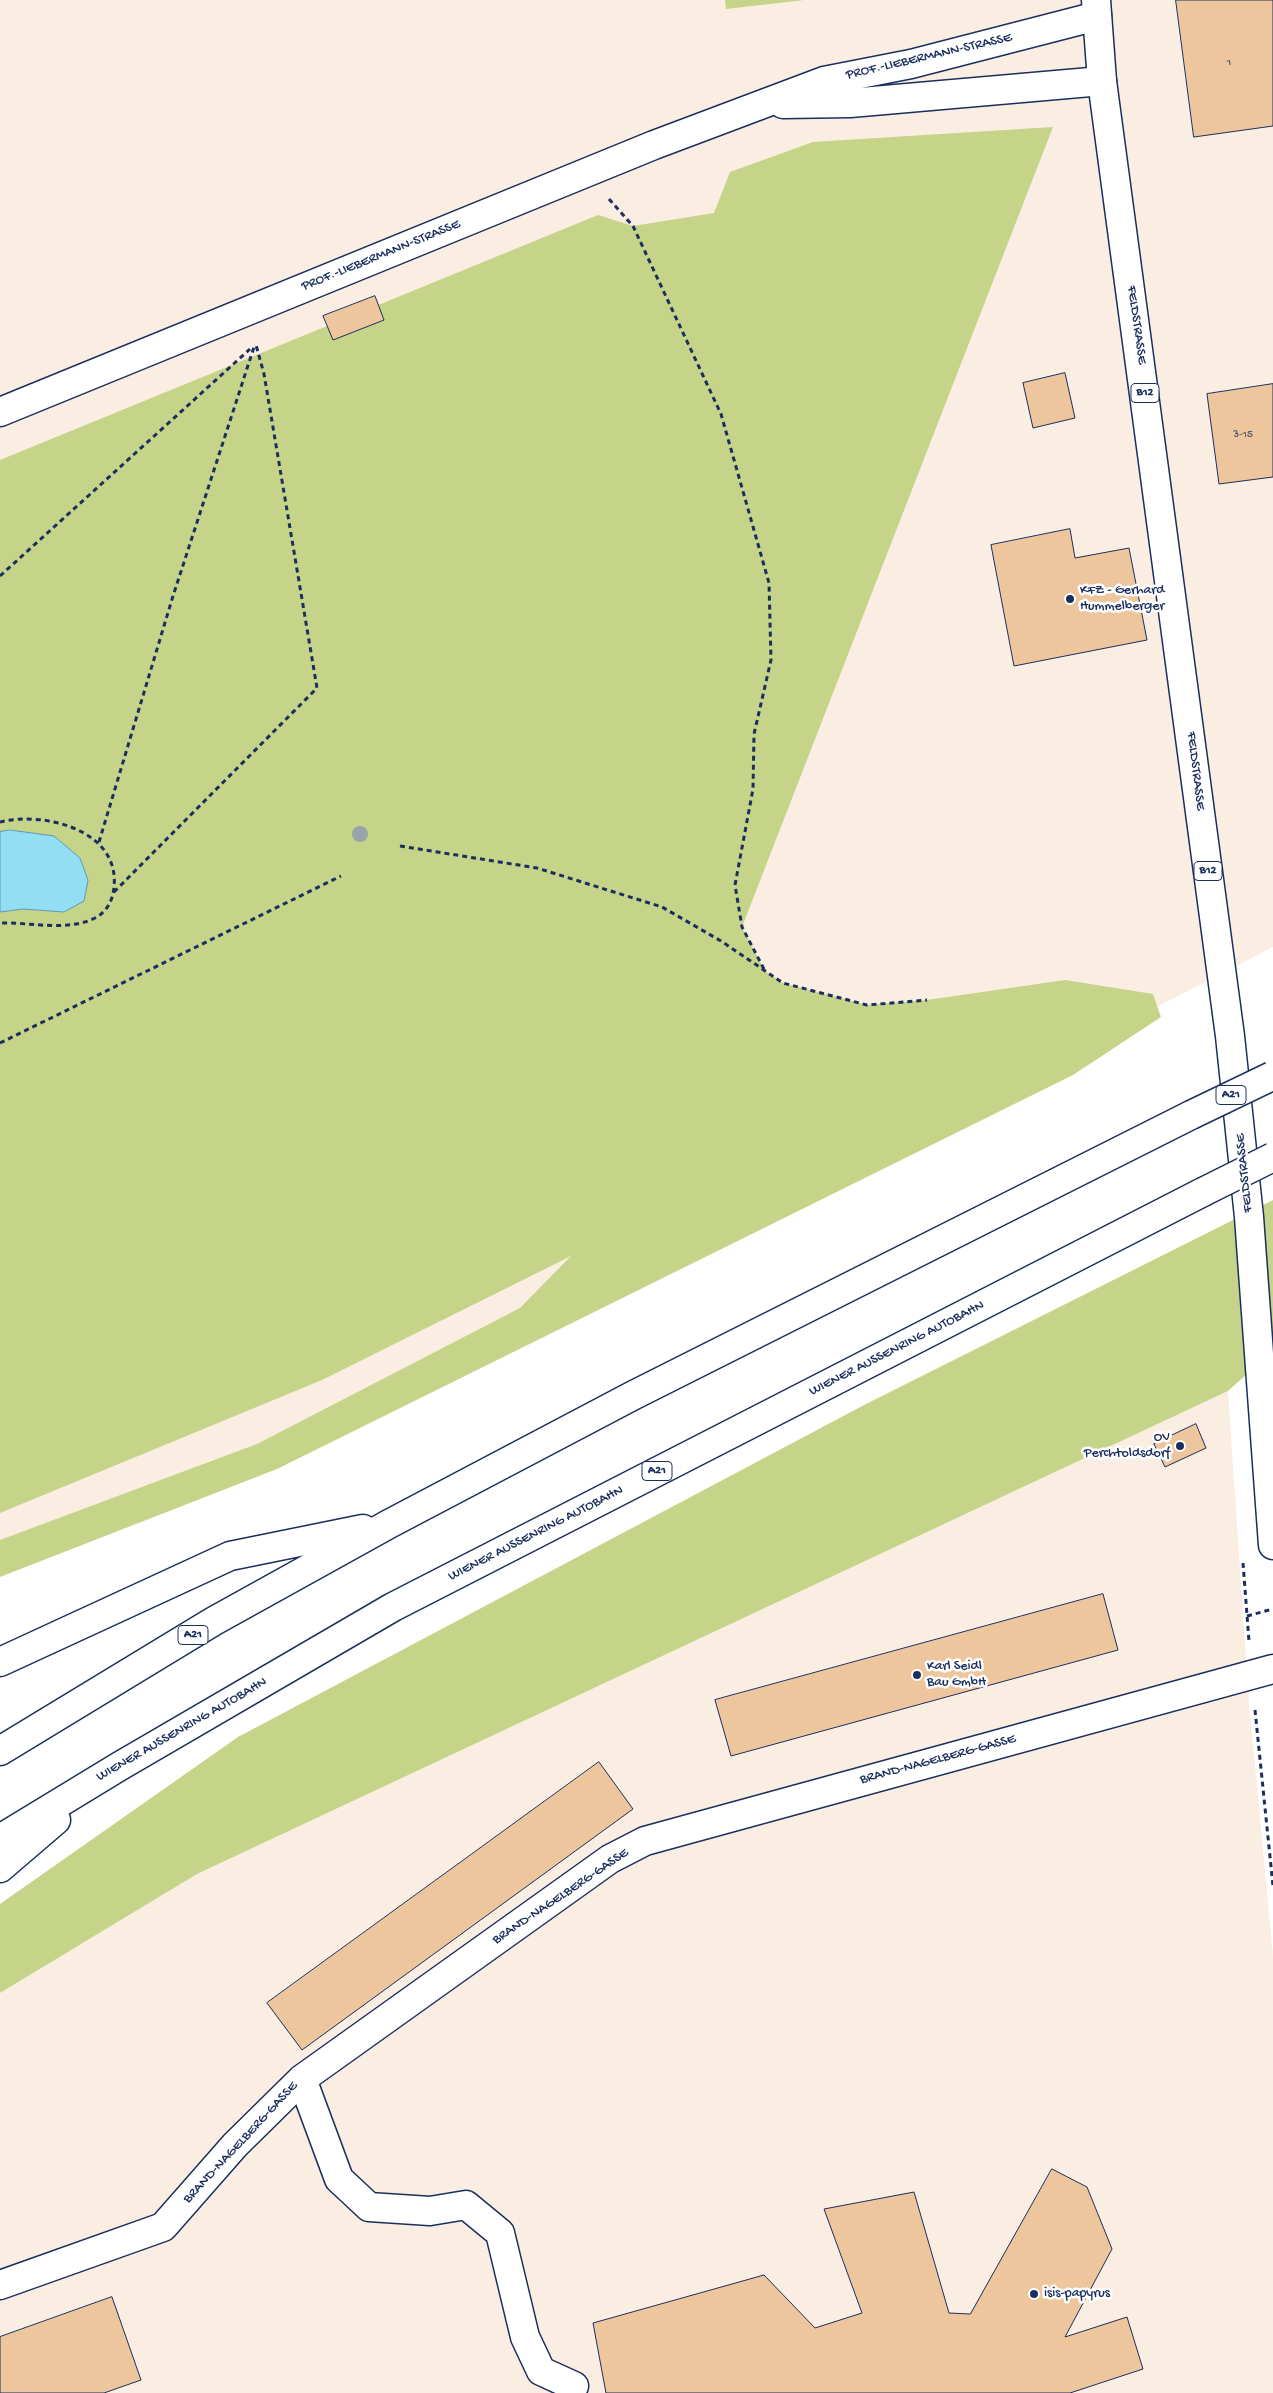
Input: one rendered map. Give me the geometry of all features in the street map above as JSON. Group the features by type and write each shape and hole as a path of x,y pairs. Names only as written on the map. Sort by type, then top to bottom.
{"main road":[{"name":"FELDSTRASSE","path":"1097,8 1102,81 1230,1036 1249,1217 1273,1545"},
{"name":"PROF.-LIEBERMANN-STRASSE","path":"0,412 585,172 824,82 911,64 1097,8"},
{"name":"PROF.-LIEBERMANN-STRASSE","path":"764,105 850,104 1102,81"},
{"name":"A21","path":"0,1751 214,1622 389,1524 634,1395 1191,1115 1273,1076"},
{"name":"WIENER AUSSENRING AUTOBAHN","path":"0,1839 120,1766 393,1607 1273,1157"},
{"path":"0,1662 230,1556 389,1524"},
{"name":"BRAND-NAGELBERG-GASSE","path":"0,2285 163,2227 235,2146 302,2079 610,1860 645,1841 1262,1672"},
{"path":"0,1868 120,1766"},
{"path":"302,2079 339,2179 369,2207 430,2211 466,2205 500,2233 525,2337 541,2371 574,2386"}],"path":[{"path":"585,172 633,226 721,414 769,583 770,660 754,734 753,788 735,885 742,927 765,971"},
{"path":"114,892 317,688 264,374 256,344 241,312"},
{"path":"0,576 256,344"},
{"path":"99,842 173,596 256,344"},
{"path":"0,822 37,820 58,822 78,829 99,842 111,864 115,877 114,892 108,907 94,918 63,925 22,922 0,923"},
{"path":"400,846 537,868 662,907 721,941 783,983 867,1005 927,1000"},
{"path":"0,1043 341,876"},
{"path":"1243,1557 1247,1616 1262,1672 1273,1886"},
{"path":"1247,1616 1273,1609"}],"shaded area":[{"path":"0,0 1273,0 1273,947 385,1406 0,1565"},
{"path":"1228,1391 1249,1702 1273,1955 1273,2393 0,2393 0,1993 197,1874"}],"green space":[{"path":"725,0 804,0 726,9"},
{"path":"1053,127 742,927 765,971 783,983 867,1005 927,1000 1065,980 1153,994 1161,1017 1073,1075 277,1469 0,1577 0,1540 257,1444 520,1308 571,1256 322,1380 0,1513 0,912 23,909 64,912 10,830 0,832 0,460 598,215 633,226 714,213 730,172 813,142"},
{"path":"1273,1200 1273,1351 1228,1391 197,1874 0,1993 0,1904 238,1737 866,1404"}],"water":[{"path":"10,830 54,836 80,858 88,880 84,901 64,912 23,909 0,912 0,832"}],"building":[{"path":"1176,0 1273,0 1273,126 1194,137"},
{"path":"375,296 384,320 333,340 323,316"},
{"path":"1065,373 1075,418 1033,428 1023,383"},
{"path":"1273,384 1273,477 1219,484 1207,394"},
{"name":"KFZ - Gerhard Hummelberger","path":"1070,529 1075,558 1129,548 1147,640 1014,666 991,545"},
{"name":"OV Perchtoldsdorf","path":"1196,1424 1206,1448 1165,1467 1154,1444"},
{"name":"Karl Seidl Bau GmbH","path":"1103,1594 1118,1650 731,1756 715,1700"},
{"path":"599,1762 633,1809 302,2050 267,2003"},
{"name":"isis-papyrus","path":"1052,2169 1087,2187 1112,2249 1065,2337 1127,2317 1143,2369 1070,2393 606,2393 593,2323 764,2275 815,2328 862,2313 824,2209 914,2192 949,2313 970,2314"},
{"path":"112,2297 141,2380 104,2393 0,2393 0,2337"}],"place":[{"name":"KFZ - Gerhard Hummelberger","path":"1070,599"},
{"name":"OV Perchtoldsdorf","path":"1180,1446"},
{"name":"Karl Seidl Bau GmbH","path":"917,1675"},
{"name":"isis-papyrus","path":"1034,2294"}]}
